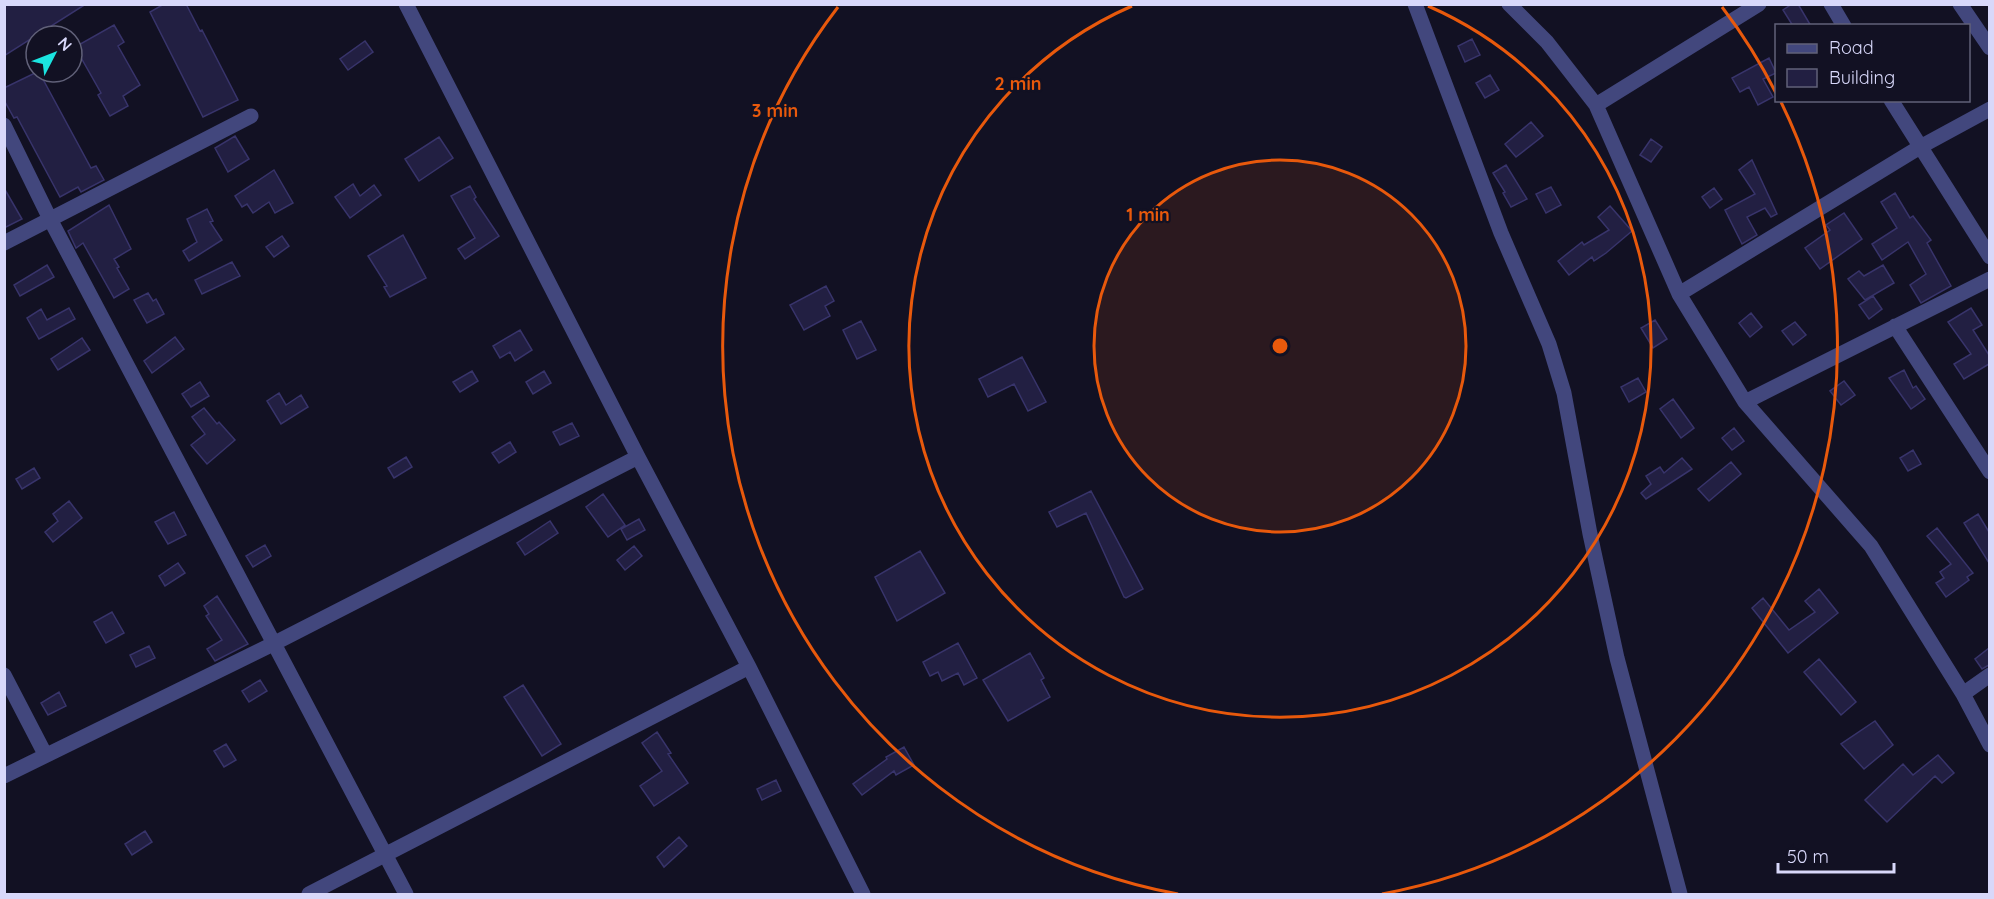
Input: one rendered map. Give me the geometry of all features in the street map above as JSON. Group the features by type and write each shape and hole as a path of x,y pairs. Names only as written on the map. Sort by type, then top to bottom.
{"street":[{"path":"406,4 638,457 749,667 863,894"},
{"path":"1415,4 1501,233 1549,344 1564,393 1590,534 1617,658 1680,894"},
{"path":"1509,4 1547,42 1596,105 1679,294 1745,402 1871,546 1963,694 1989,744"},
{"path":"1596,105 1759,4"},
{"path":"1831,4 1843,24"},
{"path":"1960,4 1989,48"},
{"path":"1892,102 1989,256"},
{"path":"1679,294 1920,147 1989,109"},
{"path":"4,243 251,116"},
{"path":"4,125 50,219 406,894"},
{"path":"1745,402 1989,279"},
{"path":"1895,326 1989,472"},
{"path":"4,776 273,644 638,457"},
{"path":"309,894 749,667"},
{"path":"4,675 45,754"},
{"path":"1963,694 1989,675"}],"building":[{"path":"4,4 86,4 54,24 24,24 24,43 4,56"},
{"path":"164,4 186,4 238,100 203,117 150,12"},
{"path":"1792,4 1798,4 1810,24 1792,24 1783,10"},
{"path":"114,25 124,42 118,46 140,85 123,96 128,106 110,116 98,95 101,93 84,63 84,42"},
{"path":"1472,39 1480,55 1465,62 1458,46"},
{"path":"365,41 373,52 348,70 340,59"},
{"path":"1769,58 1775,73 1763,79 1773,97 1758,105 1749,87 1740,92 1732,78"},
{"path":"1490,75 1499,90 1485,98 1476,83"},
{"path":"24,78 24,84 46,84 91,168 96,166 104,180 81,192 78,187 60,197 17,117 14,118 4,100 4,88"},
{"path":"1531,122 1543,136 1516,157 1505,144"},
{"path":"235,136 249,159 228,172 215,148"},
{"path":"439,137 453,158 419,181 405,159"},
{"path":"1651,139 1662,147 1651,162 1640,155"},
{"path":"1752,160 1777,214 1771,217 1765,208 1747,217 1757,235 1742,244 1725,210 1755,194 1739,170"},
{"path":"1506,165 1527,199 1511,207 1493,173"},
{"path":"274,170 293,203 275,213 269,202 253,213 247,204 242,207 235,196"},
{"path":"353,184 360,196 374,185 381,195 350,218 335,197"},
{"path":"470,186 476,197 474,199 499,236 465,259 458,249 475,238 451,196"},
{"path":"1551,187 1561,205 1546,213 1536,194"},
{"path":"4,188 22,219 4,228"},
{"path":"1714,188 1722,199 1710,208 1702,197"},
{"path":"1895,193 1910,218 1913,216 1931,240 1927,243 1951,286 1921,303 1910,285 1926,274 1908,242 1882,260 1872,244 1897,228 1881,202"},
{"path":"109,205 131,249 114,259 129,289 114,298 83,243 76,248 68,231"},
{"path":"1610,206 1632,231 1606,253 1594,261 1592,257 1569,275 1558,261 1582,242 1584,245 1609,230 1598,217"},
{"path":"207,209 213,221 210,222 222,240 189,261 183,251 197,242 187,219"},
{"path":"1844,213 1862,239 1820,269 1805,248 1830,230 1826,225"},
{"path":"403,235 426,278 390,297 384,287 387,286 368,256"},
{"path":"282,236 289,246 274,257 266,247"},
{"path":"232,262 240,276 202,294 195,280"},
{"path":"47,265 54,277 20,296 14,285"},
{"path":"1883,265 1894,283 1865,300 1848,279 1859,271 1864,276"},
{"path":"826,286 834,301 825,306 830,316 804,330 790,305"},
{"path":"148,293 153,301 156,299 164,314 147,323 134,300"},
{"path":"1873,296 1882,309 1869,319 1859,305"},
{"path":"69,308 75,319 39,339 27,318 41,309 47,320"},
{"path":"1971,308 1982,325 1973,330 1989,355 1989,364 1964,379 1954,364 1971,354 1948,322"},
{"path":"1751,313 1762,327 1750,337 1739,323"},
{"path":"1655,320 1667,339 1653,348 1641,328"},
{"path":"861,321 876,350 857,359 843,330"},
{"path":"1795,322 1806,335 1793,345 1782,331"},
{"path":"520,330 532,350 515,361 510,352 500,358 493,346"},
{"path":"175,337 184,349 152,373 144,361"},
{"path":"82,338 90,350 58,370 51,359"},
{"path":"1022,357 1046,402 1028,411 1014,384 988,397 979,379"},
{"path":"1904,370 1913,388 1916,386 1925,399 1911,409 1889,378"},
{"path":"472,371 478,381 460,392 453,382"},
{"path":"544,371 551,383 533,394 526,382"},
{"path":"1638,378 1646,392 1629,402 1621,387"},
{"path":"1844,381 1855,395 1841,405 1830,391"},
{"path":"200,382 209,396 191,407 182,394"},
{"path":"279,393 286,405 301,395 308,407 281,424 267,401"},
{"path":"1673,399 1694,428 1681,438 1660,409"},
{"path":"204,408 235,440 207,464 191,445 205,434 192,417"},
{"path":"572,423 579,436 560,445 553,432"},
{"path":"1734,428 1744,441 1732,450 1722,438"},
{"path":"510,442 516,452 499,463 492,453"},
{"path":"1913,450 1921,464 1908,471 1900,458"},
{"path":"406,457 412,467 394,478 388,468"},
{"path":"1682,458 1692,469 1646,499 1641,493 1651,484 1646,476 1660,467 1664,473"},
{"path":"1731,462 1741,474 1709,501 1698,489"},
{"path":"34,468 40,478 22,489 16,479"},
{"path":"1091,491 1143,589 1126,598 1086,513 1057,527 1049,512"},
{"path":"603,494 625,525 608,537 586,507"},
{"path":"69,501 82,518 53,542 45,532 58,521 53,514"},
{"path":"174,512 186,535 168,544 155,522"},
{"path":"1978,514 1989,532 1989,563 1964,523"},
{"path":"639,519 645,530 627,540 621,529"},
{"path":"550,521 558,533 525,555 517,543"},
{"path":"1937,528 1973,573 1967,577 1969,580 1946,597 1936,583 1944,578 1940,572 1951,564 1927,536"},
{"path":"265,545 271,556 253,567 246,556"},
{"path":"634,546 642,556 625,570 617,560"},
{"path":"920,551 945,593 897,621 875,577"},
{"path":"178,563 185,573 165,586 159,576"},
{"path":"1819,589 1838,613 1788,653 1752,608 1763,598 1789,630 1815,612 1805,601"},
{"path":"217,596 248,644 215,661 207,649 222,640 206,616 209,614 204,606"},
{"path":"112,612 124,633 106,643 94,622"},
{"path":"958,643 977,678 964,685 958,673 942,681 938,672 930,676 923,662"},
{"path":"149,646 155,658 136,667 130,655"},
{"path":"1989,648 1989,665 1982,669 1975,659"},
{"path":"1030,653 1044,678 1041,680 1050,697 1008,721 983,680"},
{"path":"1819,659 1856,702 1841,715 1804,672"},
{"path":"260,680 267,691 249,702 242,691"},
{"path":"523,685 561,744 542,756 504,697"},
{"path":"59,692 66,706 48,715 41,703"},
{"path":"1875,721 1893,745 1864,769 1841,744"},
{"path":"657,732 671,753 668,754 688,783 654,806 640,786 662,771 642,743"},
{"path":"226,744 236,760 224,767 214,751"},
{"path":"904,747 914,765 896,775 894,771 862,795 853,784 887,759 886,757"},
{"path":"1938,755 1954,773 1942,783 1935,776 1887,822 1865,800 1903,764 1913,775"},
{"path":"776,780 781,791 762,800 757,789"},
{"path":"145,831 152,842 132,855 125,844"},
{"path":"679,837 687,846 664,867 657,857"}]}
